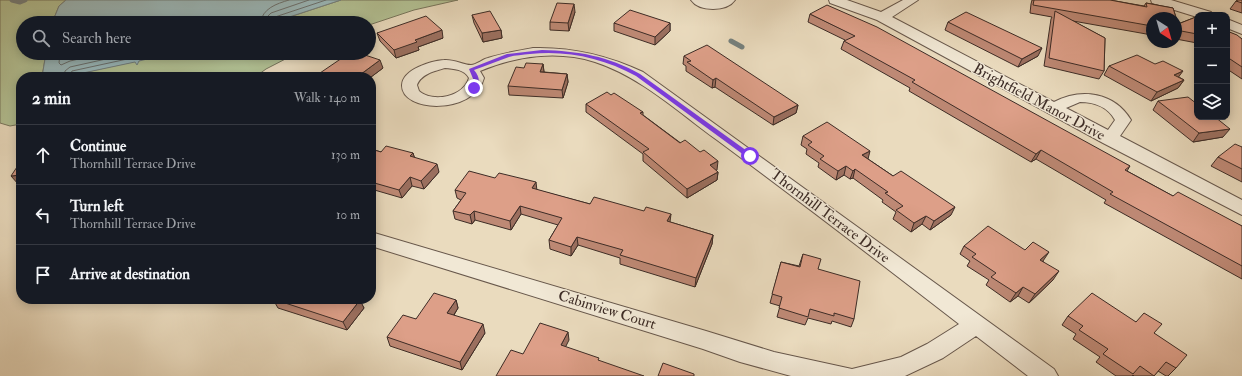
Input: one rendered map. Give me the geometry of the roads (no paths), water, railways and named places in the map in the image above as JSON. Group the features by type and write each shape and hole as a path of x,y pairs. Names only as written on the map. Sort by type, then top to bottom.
{"street":[{"path":"697,0 712,5 724,3 729,0"},
{"name":"Brightfield Manor Drive","path":"835,0 882,17 1109,139 1242,208"},
{"path":"882,17 912,0"},
{"path":"1157,0 1196,12"},
{"path":"1230,24 1242,30"},
{"name":"Thornhill Terrace Drive","path":"471,70 509,55 542,51 573,53 601,58 620,65 638,75 739,148 1046,376"},
{"path":"1053,109 1079,98 1092,99 1107,104 1115,109 1123,120 1121,125 1109,139"},
{"name":"Cabinview Court","path":"376,241 699,338 740,352 817,372 844,376"},
{"path":"860,376 878,375 909,366 934,353 976,325"}],"water":[{"path":"66,0 341,0 292,16 55,16 59,6"},
{"path":"45,60 143,60 139,61 137,65 135,62 88,72 43,72"}],"waterway":[{"path":"12,0 20,2 25,0"},
{"path":"731,41 742,47"}]}
